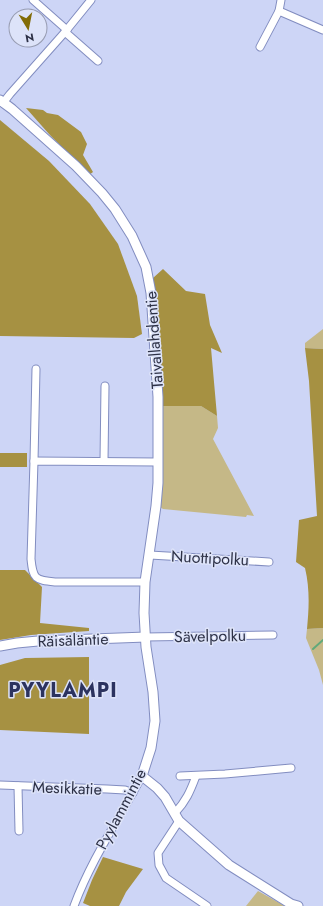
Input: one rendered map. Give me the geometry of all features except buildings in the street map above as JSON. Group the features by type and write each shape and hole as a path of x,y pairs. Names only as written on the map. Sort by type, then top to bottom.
{"street":[{"path":"34,0 98,61"},
{"path":"2,102 66,31 91,0"},
{"path":"260,47 278,11 281,0"},
{"path":"278,11 323,30"},
{"name":"Taivallahdentie","path":"2,102 62,152 102,193 115,209 132,236 146,267 151,293 158,397 158,482 150,555 145,582 144,613 146,637"},
{"path":"36,369 31,559 32,571 34,575 40,579 55,582 145,582"},
{"path":"104,462 105,386"},
{"path":"34,461 157,462"},
{"name":"Nuottipolku","path":"150,555 270,562"},
{"name":"Sävelpolku","path":"146,637 273,635"},
{"name":"Räisäläntie","path":"0,646 38,641 146,637"},
{"name":"Pyylammintie","path":"74,906 93,861 142,776 151,748 155,721 146,637"},
{"path":"180,776 291,768"},
{"path":"142,776 157,788 165,797 177,817 229,865 291,904 298,906"},
{"path":"196,776 189,795 182,805 158,853 158,865 166,878 207,906"},
{"name":"Mesikkatie","path":"0,785 124,790 133,793"},
{"path":"18,786 19,831"}],"shaded area":[{"path":"26,108 43,110 47,113 58,115 81,132 87,144 83,155 93,172 89,175"},
{"path":"0,120 49,161 90,204 118,244 137,296 142,334 134,338 0,336"},
{"path":"163,269 186,291 205,294 210,325 222,353 211,348 217,416 201,406 163,406 153,278"},
{"path":"323,329 323,349 305,348 305,343"},
{"path":"305,348 323,349 323,628 307,629 309,598 307,576 305,568 296,562 299,520 317,516 309,381"},
{"path":"163,406 201,406 217,416 218,428 213,439 254,516 247,515 246,517 163,509 160,507"},
{"path":"0,453 27,453 27,467 0,467"},
{"path":"0,570 25,570 42,587 40,623 89,628 89,631 31,635 0,640"},
{"path":"323,628 323,685 319,670 306,638 307,629"},
{"path":"89,657 89,734 0,730 0,665 25,658"},
{"path":"103,857 143,869 126,892 119,906 90,906 83,903"},
{"path":"258,891 285,906 246,906"}],"waterway":[{"path":"313,649 323,640"}],"district":[{"name":"PYYLAMPI","path":"63,690"}]}
